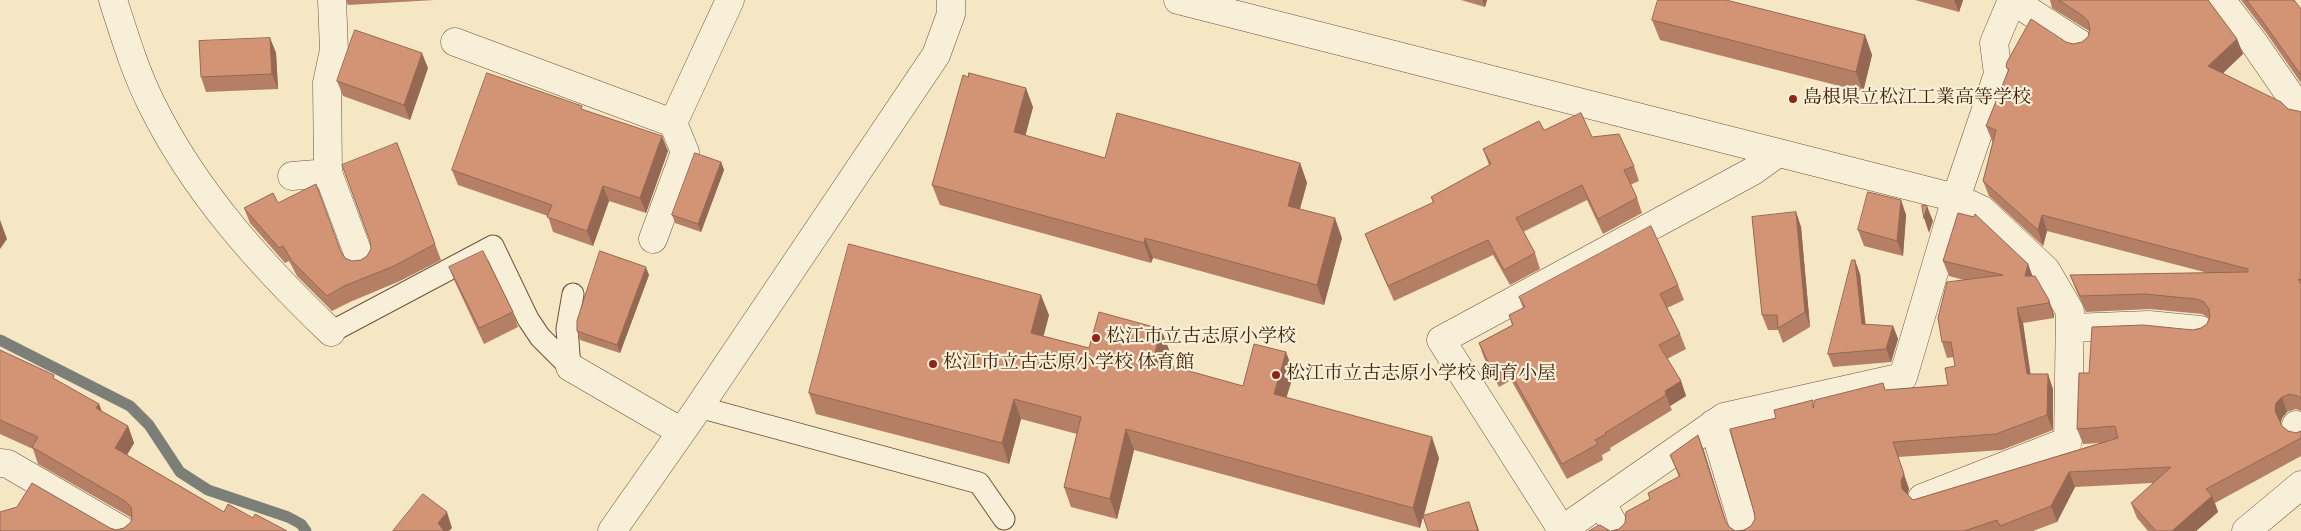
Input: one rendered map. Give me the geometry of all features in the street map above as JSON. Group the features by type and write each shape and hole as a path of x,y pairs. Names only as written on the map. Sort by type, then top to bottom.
{"street":[{"path":"113,0 151,103 183,158 233,229 270,272 331,332"},
{"path":"332,0 334,50 327,83 328,173 361,261"},
{"path":"653,239 685,152 674,123 730,0"},
{"path":"612,531 699,406 936,55 951,14 951,0"},
{"path":"1178,0 1956,198 1982,210 2046,270 2070,311 2068,440 1922,498"},
{"path":"1778,153 1753,171 1441,340 1562,530 1724,417 1903,378 1956,198 1998,74 1994,43 2012,0 2080,44"},
{"path":"2221,0 2260,51 2301,110"},
{"path":"455,42 674,123"},
{"path":"292,176 328,173"},
{"path":"2071,328 2149,325 2200,330"},
{"path":"570,367 680,431"},
{"path":"1713,424 1745,531"},
{"path":"0,463 8,464 123,531"},
{"path":"2246,531 2301,486"},
{"path":"1602,503 1617,531"}],"lane":[{"path":"331,332 492,246 528,319 540,337 570,367"},
{"path":"570,367 567,329 573,294"},
{"path":"699,406 979,483 1004,519"}],"building":[{"path":"1658,0 1726,0 1865,35 1856,72 1652,20"},
{"path":"2059,0 2208,0 2237,39 2208,66 2281,102 2288,109 2301,112 2301,280 2298,279 2301,284 2301,399 2290,394 2282,397 2276,403 2275,411 2282,426 2288,431 2296,433 2301,431 2301,438 2206,489 2212,496 2172,531 2156,531 2131,503 2171,467 2069,472 2051,506 2000,526 1997,520 1964,531 1735,531 1744,530 1751,526 1755,519 1730,429 1776,418 1774,410 1813,400 1813,408 1815,400 1883,383 1885,390 1948,385 1945,368 1955,366 1951,342 1942,342 1938,318 1947,282 2003,275 1943,261 1958,213 1974,217 1975,214 2028,264 2025,276 2035,276 2049,300 2049,303 2017,308 2027,374 2048,374 2047,415 1996,434 1893,442 1904,474 1901,481 1902,489 1913,500 2118,438 2115,426 2077,429 2079,373 2089,373 2092,327 2143,325 2193,330 2207,324 2210,316 2209,309 2204,302 2196,299 2145,294 2080,296 2070,275 2248,272 2248,269 2042,215 2038,230 1983,181 1996,130 1986,126 2009,69 2006,67 2007,62 2031,19 2066,42 2073,44 2082,42 2088,37 2090,29 2088,21"},
{"path":"2247,0 2294,0 2301,9 2301,75 2261,19"},
{"path":"355,30 422,53 404,105 337,81"},
{"path":"270,38 272,74 201,77 199,41"},
{"path":"487,73 582,106 581,109 662,136 640,198 603,186 587,231 547,217 552,205 452,170"},
{"path":"969,73 1026,88 1014,132 1105,158 1117,113 1300,163 1288,206 1335,218 1317,285 1145,238 1144,243 932,185 963,75 968,77"},
{"path":"1581,113 1592,137 1619,134 1634,166 1624,170 1637,198 1598,219 1582,185 1516,218 1535,253 1504,270 1488,240 1388,286 1365,234 1434,202 1431,197 1491,164 1483,149 1539,121 1544,130"},
{"path":"397,143 435,244 394,266 344,286 327,296 292,261 283,246 279,248 244,208 273,193 278,203 316,184 341,252 345,258 352,261 361,260 367,256 371,249 370,241 342,165"},
{"path":"695,153 721,162 698,224 672,215"},
{"path":"1868,192 1901,200 1897,241 1858,230"},
{"path":"1922,205 1927,206 1924,218"},
{"path":"1796,212 1805,312 1778,328 1777,315 1762,315 1752,217"},
{"path":"1651,226 1678,285 1660,294 1680,334 1659,345 1681,381 1665,391 1666,395 1595,440 1598,444 1562,464 1506,365 1493,372 1479,343 1513,325 1509,315 1525,307 1519,297"},
{"path":"849,244 1041,295 1031,333 1089,348 1099,312 1161,329 1153,361 1243,386 1254,344 1286,352 1274,394 1432,437 1413,508 1126,429 1110,499 1064,487 1081,417 1014,399 1002,443 809,393"},
{"path":"483,251 513,312 479,328 449,267"},
{"path":"600,251 646,267 617,345 577,331 577,321"},
{"path":"1852,260 1855,260 1862,324 1893,326 1886,349 1828,354"},
{"path":"0,350 54,375 53,378 99,404 96,408 128,426 115,448 224,512 228,504 253,518 255,514 287,531 0,531 0,512 17,507 32,483 116,530 124,528 131,522 132,515 131,507 125,501 32,447 38,437 0,420"},
{"path":"1698,435 1725,520 1728,526 1735,531 1611,531 1619,529 1625,523 1626,512 1650,499 1648,493 1680,476 1670,455"},
{"path":"423,494 447,512 438,523 444,531 393,531"},
{"path":"1469,502 1478,531 1428,531 1423,516"},
{"path":"1600,525 1610,531 1589,531"}],"waterway":[{"path":"0,340 130,406 149,425 180,472 208,490 288,517 301,524 306,531"}],"place":[{"name":"島根県立松江工業高等学校","path":"1793,99"},
{"name":"松江市立古志原小学校","path":"1096,338"},
{"name":"松江市立古志原小学校 体育館","path":"933,364"},
{"name":"松江市立古志原小学校 飼育小屋","path":"1276,375"}]}
